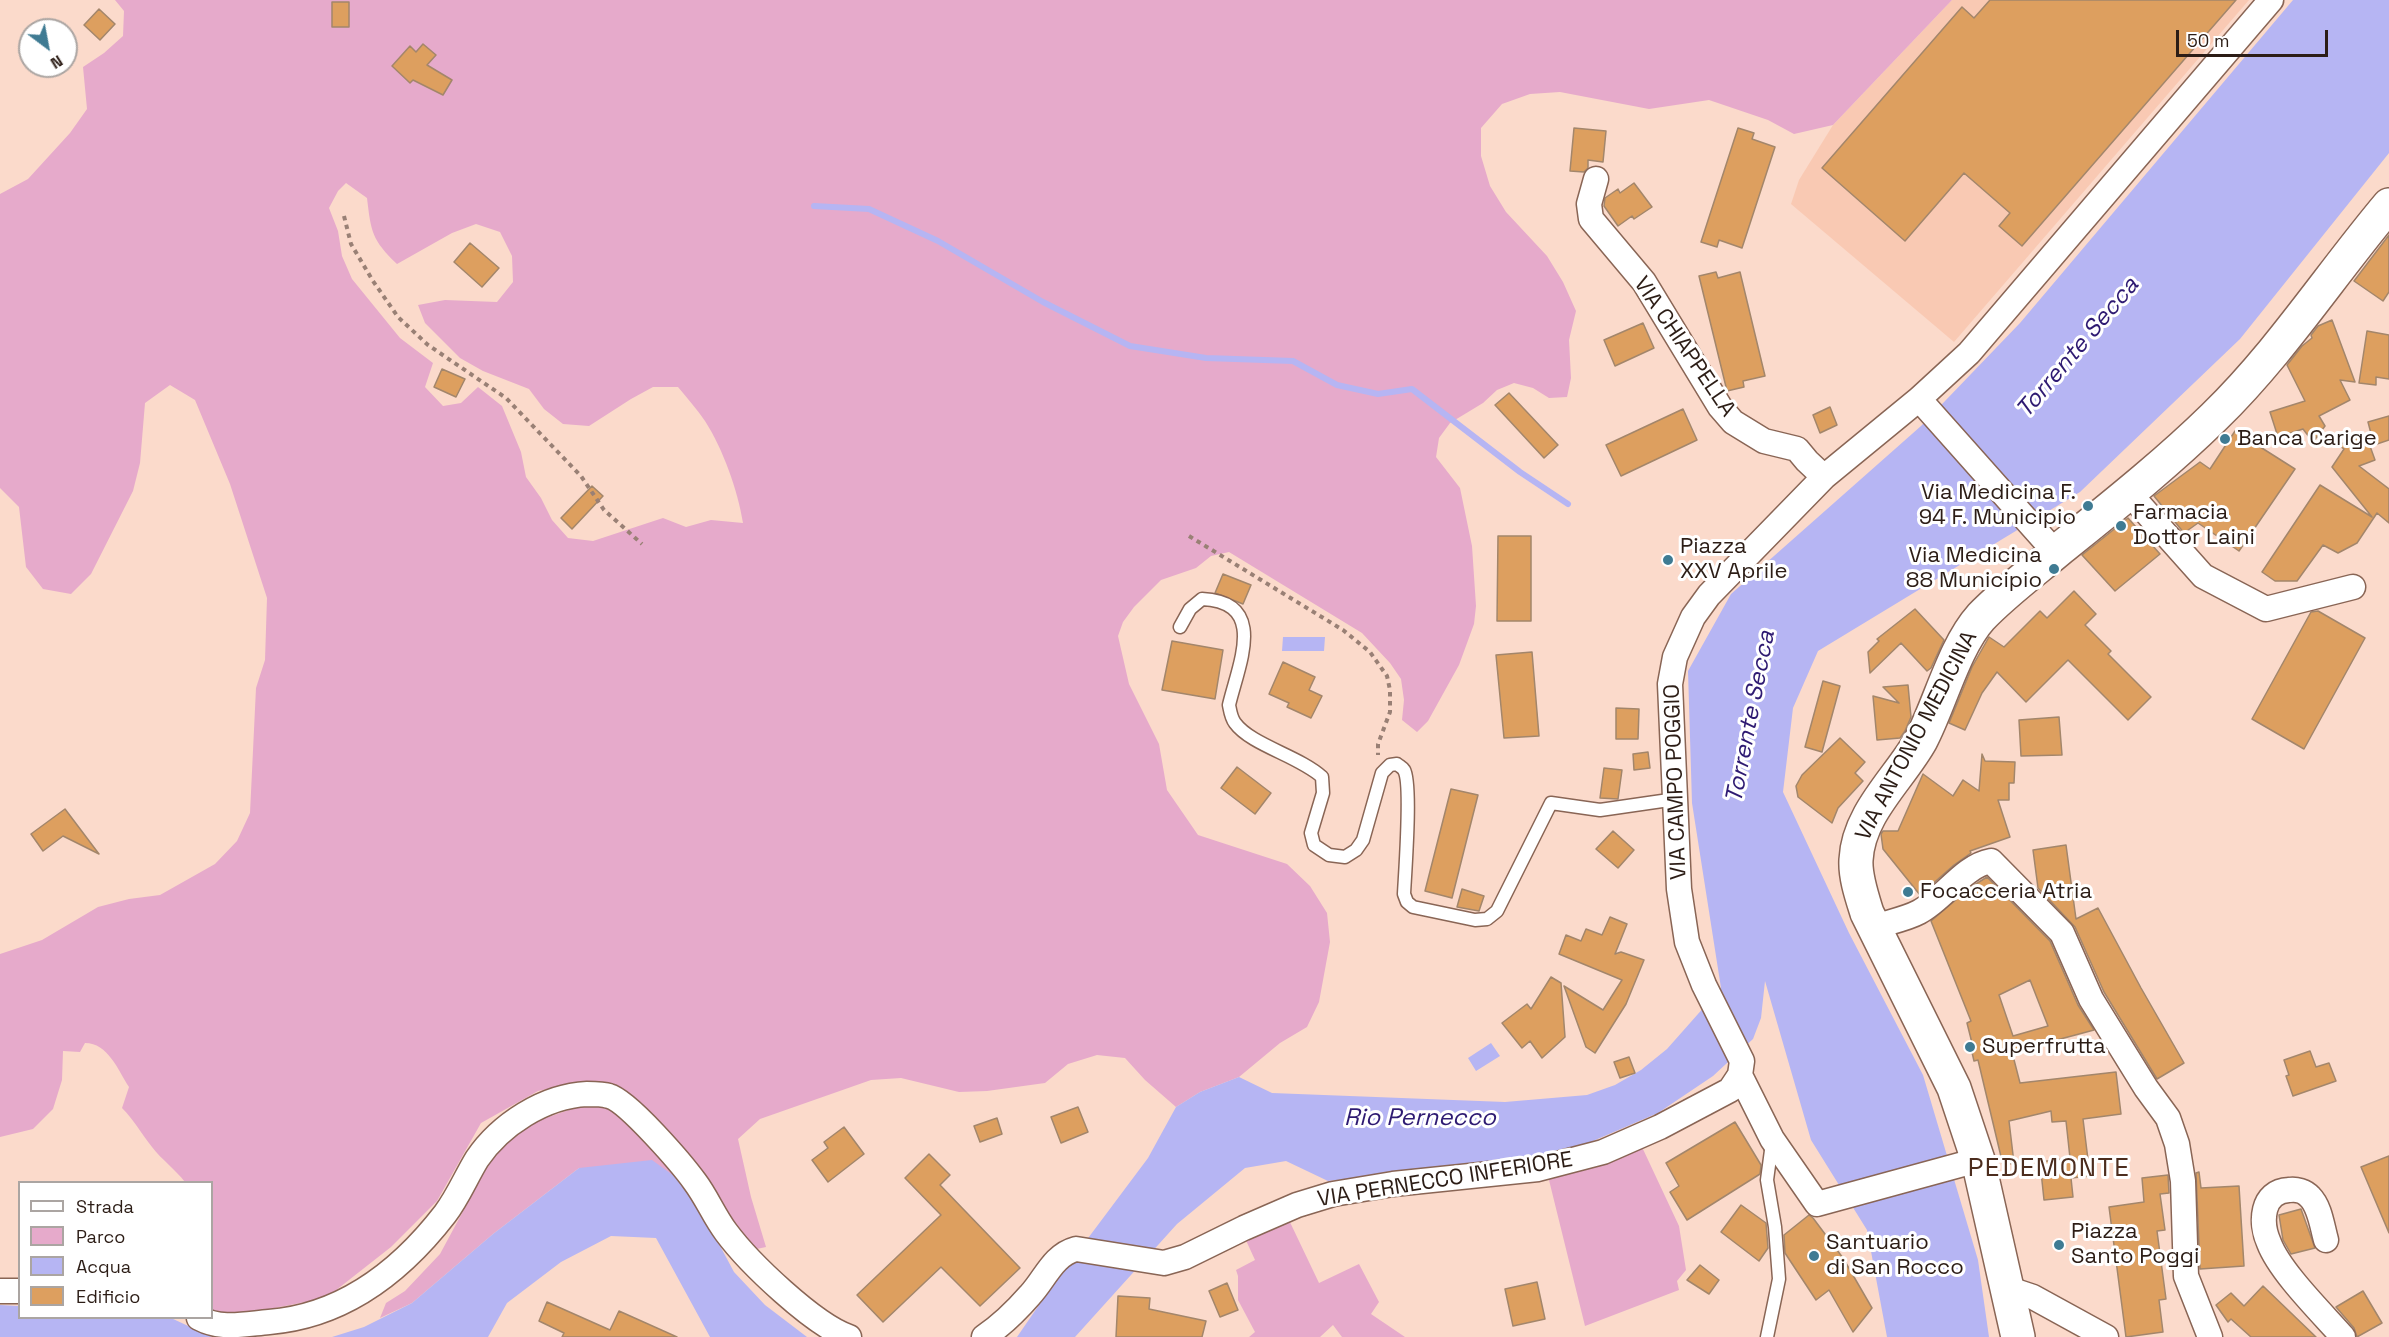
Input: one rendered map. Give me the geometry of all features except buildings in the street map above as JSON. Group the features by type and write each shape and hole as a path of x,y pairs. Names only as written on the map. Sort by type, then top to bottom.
{"main road":[{"name":"VIA ANTONIO MEDICINA","path":"2019,1337 1954,1088 1867,913 1859,885 1856,860 1863,830 1882,795 1920,740 1960,652 1980,618 2047,543 2129,493 2214,417 2255,375 2386,215"}],"street":[{"name":"VIA CAMPO POGGIO","path":"1972,1162 1817,1204 1772,1139 1704,986 1687,942 1679,889 1670,684 1675,657 1693,617 1709,595 1824,477 1922,403 1969,353 2271,0"},
{"name":"VIA CHIAPPELLA","path":"1596,179 1589,204 1591,219 1644,282 1720,407 1733,422 1764,441 1797,449 1824,477"},
{"path":"1922,403 2047,543"},
{"path":"2129,493 2203,576 2266,609 2353,587"},
{"path":"1875,927 1919,913 1983,862 1991,861 2061,933 2091,999 2146,1088 2168,1118 2177,1144 2183,1181 2186,1276 2210,1337"},
{"name":"VIA PERNECCO INFERIORE","path":"984,1337 1011,1315 1032,1293 1058,1258 1067,1251 1076,1249 1164,1263 1185,1257 1297,1205 1333,1194 1393,1184 1539,1169 1603,1152 1660,1127 1730,1090 1741,1068"},
{"path":"202,1319 210,1324 233,1326 287,1321 330,1309 361,1294 390,1272 446,1213 477,1159 497,1135 522,1116 555,1101 586,1094 610,1096 625,1105 695,1181 726,1232 749,1258 815,1318 835,1332 849,1337"},
{"path":"2326,1240 2315,1204 2309,1195 2297,1190 2286,1190 2274,1194 2267,1200 2264,1224 2269,1244 2301,1289 2343,1337"},
{"path":"2006,1288 2033,1297 2106,1337"},
{"path":"0,1291 18,1291"}],"lane":[{"path":"1180,627 1190,609 1202,599 1216,599 1232,607 1244,621 1246,634 1229,705 1231,713 1235,723 1249,735 1311,766 1322,777 1323,794 1311,833 1314,845 1329,855 1345,857 1356,850 1363,840 1382,773 1390,765 1397,764 1404,770 1407,837 1404,894 1407,902 1413,907 1475,920 1487,919 1497,910 1551,803 1600,810 1676,799"},
{"path":"1767,1337 1779,1279 1776,1227 1767,1180 1772,1139"}],"path":[{"path":"344,216 351,244 398,317 428,345 506,398 581,476 603,510 642,544"},
{"path":"1189,536 1343,630 1370,652 1387,676 1390,690 1389,712 1378,744 1378,763 1382,773"}],"shaded area":[{"path":"1952,0 2249,0 1954,342 1791,204 1799,180 1833,125"}],"green space":[{"path":"115,0 1952,0 1833,125 1794,134 1768,120 1709,100 1649,109 1560,92 1530,94 1502,104 1481,128 1481,156 1490,186 1506,212 1547,256 1563,282 1576,311 1569,340 1571,378 1567,397 1549,398 1533,388 1514,383 1497,390 1483,403 1450,423 1439,438 1436,457 1460,488 1472,546 1476,606 1474,624 1459,665 1428,721 1417,732 1402,720 1404,700 1401,679 1390,663 1362,633 1229,552 1211,556 1196,568 1161,580 1134,607 1123,622 1118,636 1129,684 1159,744 1167,790 1198,835 1287,864 1310,886 1327,913 1330,942 1319,1002 1307,1027 1280,1043 1239,1077 1200,1092 1176,1107 1145,1080 1125,1058 1097,1055 1068,1064 1045,1083 987,1091 959,1092 901,1078 871,1080 760,1119 738,1139 751,1197 766,1247 752,1250 624,1094 605,1083 570,1084 538,1091 481,1123 437,1201 391,1247 326,1298 249,1313 213,1312 213,1181 184,1181 156,1152 122,1108 129,1087 112,1059 100,1047 85,1043 80,1052 63,1051 62,1080 53,1109 33,1129 0,1137 0,954 42,940 98,907 129,899 160,895 215,864 237,841 250,813 256,688 265,660 267,598 230,484 195,400 170,385 145,403 140,463 133,491 91,574 71,594 43,589 26,567 19,507 0,488 0,194 28,179 70,133 87,109 83,67 123,36 124,11","holes":["346,183 367,198 370,219 378,242 397,264 452,233 476,224 500,232 512,256 513,282 497,302 445,300 418,305 425,323 460,358 483,371 529,389 544,409 563,424 589,426 653,387 678,387 702,417 718,444 734,484 743,523 711,520 686,527 663,518 593,541 568,538 552,520 541,498 526,477 521,452 502,406 478,387 461,403 443,406 425,387 433,363 400,338 352,279 342,256 338,231 329,208 338,191"]},
{"path":"583,1105 606,1106 616,1113 688,1186 579,1168 493,1234 412,1303 380,1318 386,1303 405,1291 440,1254 489,1163 515,1133 534,1122"},
{"path":"1642,1147 1679,1226 1686,1270 1677,1281 1679,1290 1585,1326 1548,1176"},
{"path":"1288,1218 1319,1283 1359,1264 1379,1302 1371,1314 1405,1337 1342,1337 1333,1325 1320,1337 1249,1337 1255,1332 1238,1300 1236,1270 1255,1260 1244,1236"}],"water":[{"path":"2293,0 2389,0 2389,153 2240,339 2080,492 1818,651 1793,708 1783,792 1849,933 1923,1075 1978,1260 1989,1337 1887,1337 1867,1230 1811,1140 1765,981 1761,1018 1753,1039 1713,1076 1658,1113 1586,1144 1534,1158 1328,1181 1286,1161 1245,1168 1177,1224 1075,1337 1017,1337 1148,1158 1176,1107 1200,1092 1239,1077 1272,1093 1505,1102 1587,1095 1615,1085 1641,1070 1667,1049 1721,988 1692,803 1688,671 1731,594 1921,426 2020,323"},
{"path":"1283,637 1325,637 1324,651 1282,651"},
{"path":"1491,1043 1500,1056 1476,1071 1468,1058"},
{"path":"652,1160 688,1186 734,1272 765,1305 807,1337 710,1337 656,1238 611,1236 561,1262 507,1303 488,1337 332,1337 364,1327 412,1303 493,1234 579,1168"},
{"path":"0,1305 18,1306 18,1319 173,1319 212,1337 0,1337"}],"waterway":[{"path":"814,206 869,209 938,241 1043,302 1130,346 1206,358 1293,361 1337,385 1378,394 1412,389 1520,472 1568,504"}],"place":[{"name":"Banca Carige","path":"2225,439"},
{"name":"Via Medicina F. 94 F. Municipio","path":"2088,506"},
{"name":"Farmacia Dottor Laini","path":"2121,526"},
{"name":"Piazza XXV Aprile","path":"1668,560"},
{"name":"Via Medicina 88 Municipio","path":"2054,569"},
{"name":"Focacceria Atria","path":"1908,892"},
{"name":"Superfrutta","path":"1970,1047"},
{"name":"Piazza Santo Poggi","path":"2059,1245"},
{"name":"Santuario di San Rocco","path":"1814,1256"}],"district":[{"name":"PEDEMONTE","path":"2049,1169"}],"water label":[{"name":"Torrente Secca","path":"2078,348"},
{"name":"Torrente Secca","path":"1751,717"},
{"name":"Rio Pernecco","path":"1420,1118"}]}
